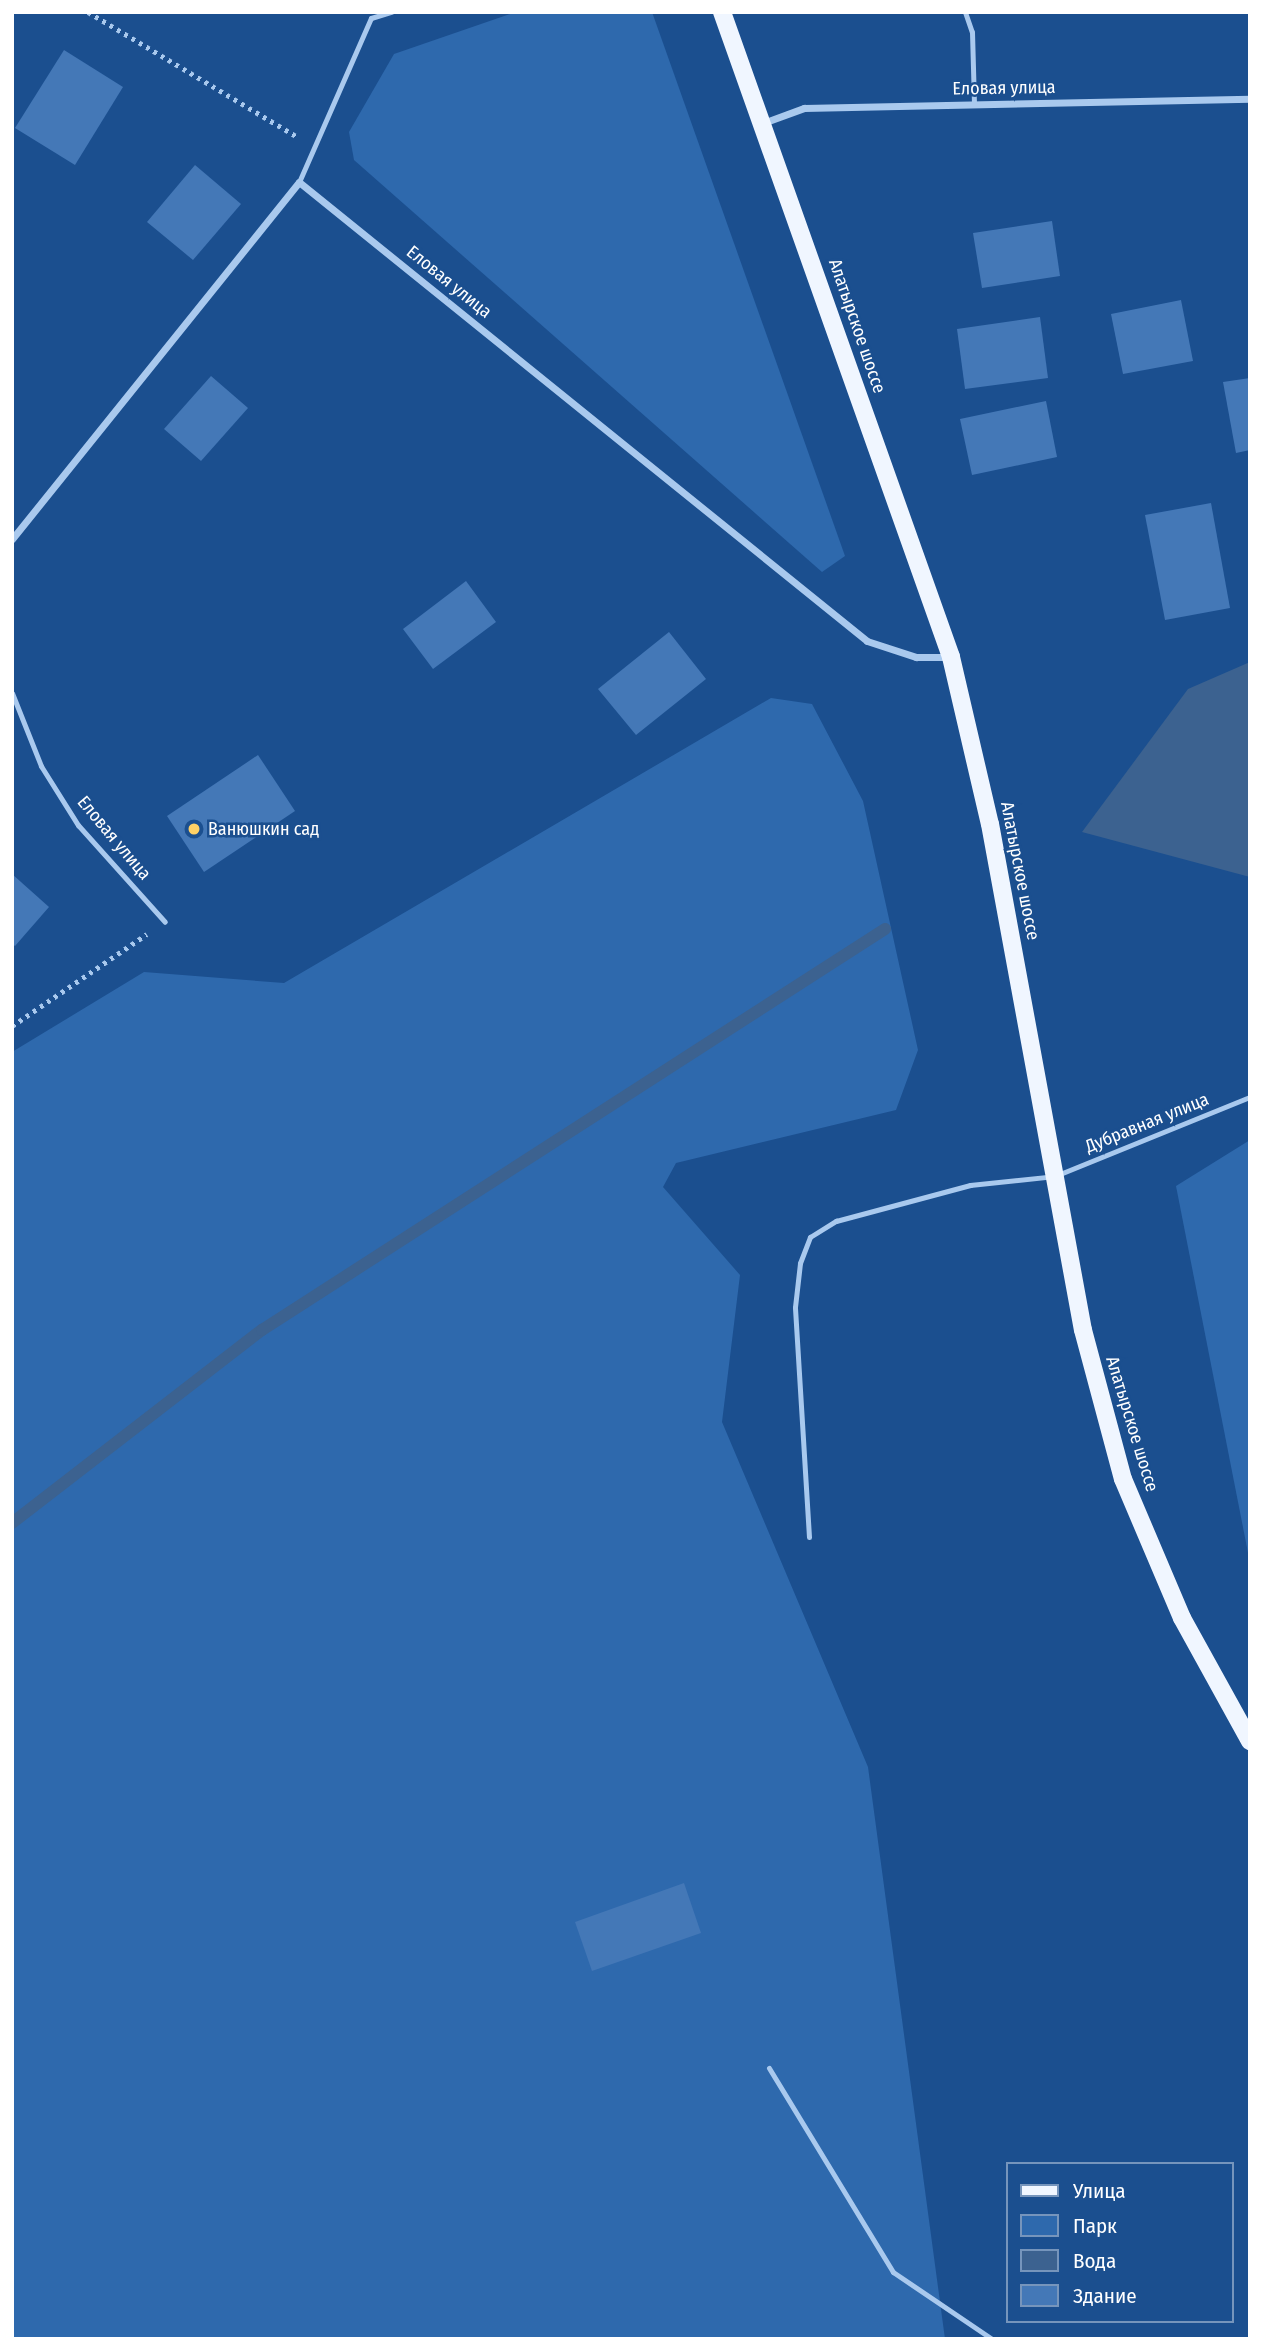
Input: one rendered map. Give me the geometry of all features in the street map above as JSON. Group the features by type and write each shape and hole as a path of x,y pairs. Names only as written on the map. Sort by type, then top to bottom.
{"main road":[{"name":"Алатырское шоссе","path":"722,12 951,657 990,824 1083,1330 1123,1479 1182,1618 1250,1741"}],"street":[{"name":"Еловая улица","path":"763,124 804,108 1250,99"},
{"name":"Еловая улица","path":"299,182 867,641 916,657 951,657"},
{"path":"12,539 299,182"}],"lane":[{"path":"365,12 371,18"},
{"path":"299,182 371,18 391,12"},
{"path":"965,12 972,32 974,105"},
{"name":"Еловая улица","path":"12,693 41,766 78,825 165,922"},
{"name":"Дубравная улица","path":"809,1537 795,1307 800,1263 810,1237 836,1221 970,1185 1055,1176 1250,1097"},
{"path":"769,2068 892,2272 992,2339"}],"path":[{"path":"88,12 314,148"},
{"path":"12,1026 165,922"}],"green space":[{"path":"516,12 652,12 845,556 822,572 354,160 349,132 394,54"},
{"path":"771,698 812,704 863,801 918,1050 896,1110 676,1163 663,1187 740,1275 722,1422 868,1767 945,2339 12,2339 12,1052 144,972 284,983"},
{"path":"1250,1140 1250,1563 1176,1186"}],"water":[{"path":"1250,662 1250,877 1082,832 1188,689"}],"building":[{"path":"64,50 123,87 75,165 15,128"},
{"path":"195,165 241,204 193,260 147,222"},
{"path":"1052,221 1060,276 982,288 973,233"},
{"path":"1181,300 1193,361 1123,374 1111,314"},
{"path":"1040,317 1048,378 965,389 957,329"},
{"path":"211,376 248,408 201,461 164,429"},
{"path":"1250,378 1250,450 1236,453 1223,382"},
{"path":"1046,401 1057,457 972,475 960,419"},
{"path":"1211,503 1230,608 1165,620 1145,515"},
{"path":"466,581 496,622 433,669 403,629"},
{"path":"669,632 706,679 636,735 598,689"},
{"path":"258,755 295,811 204,872 167,816"},
{"path":"12,874 49,907 15,946 12,944"},
{"path":"684,1883 701,1933 592,1971 575,1922"}],"waterway":[{"path":"12,1523 262,1330 885,929"}],"place":[{"name":"Ванюшкин сад","path":"194,829"}]}
